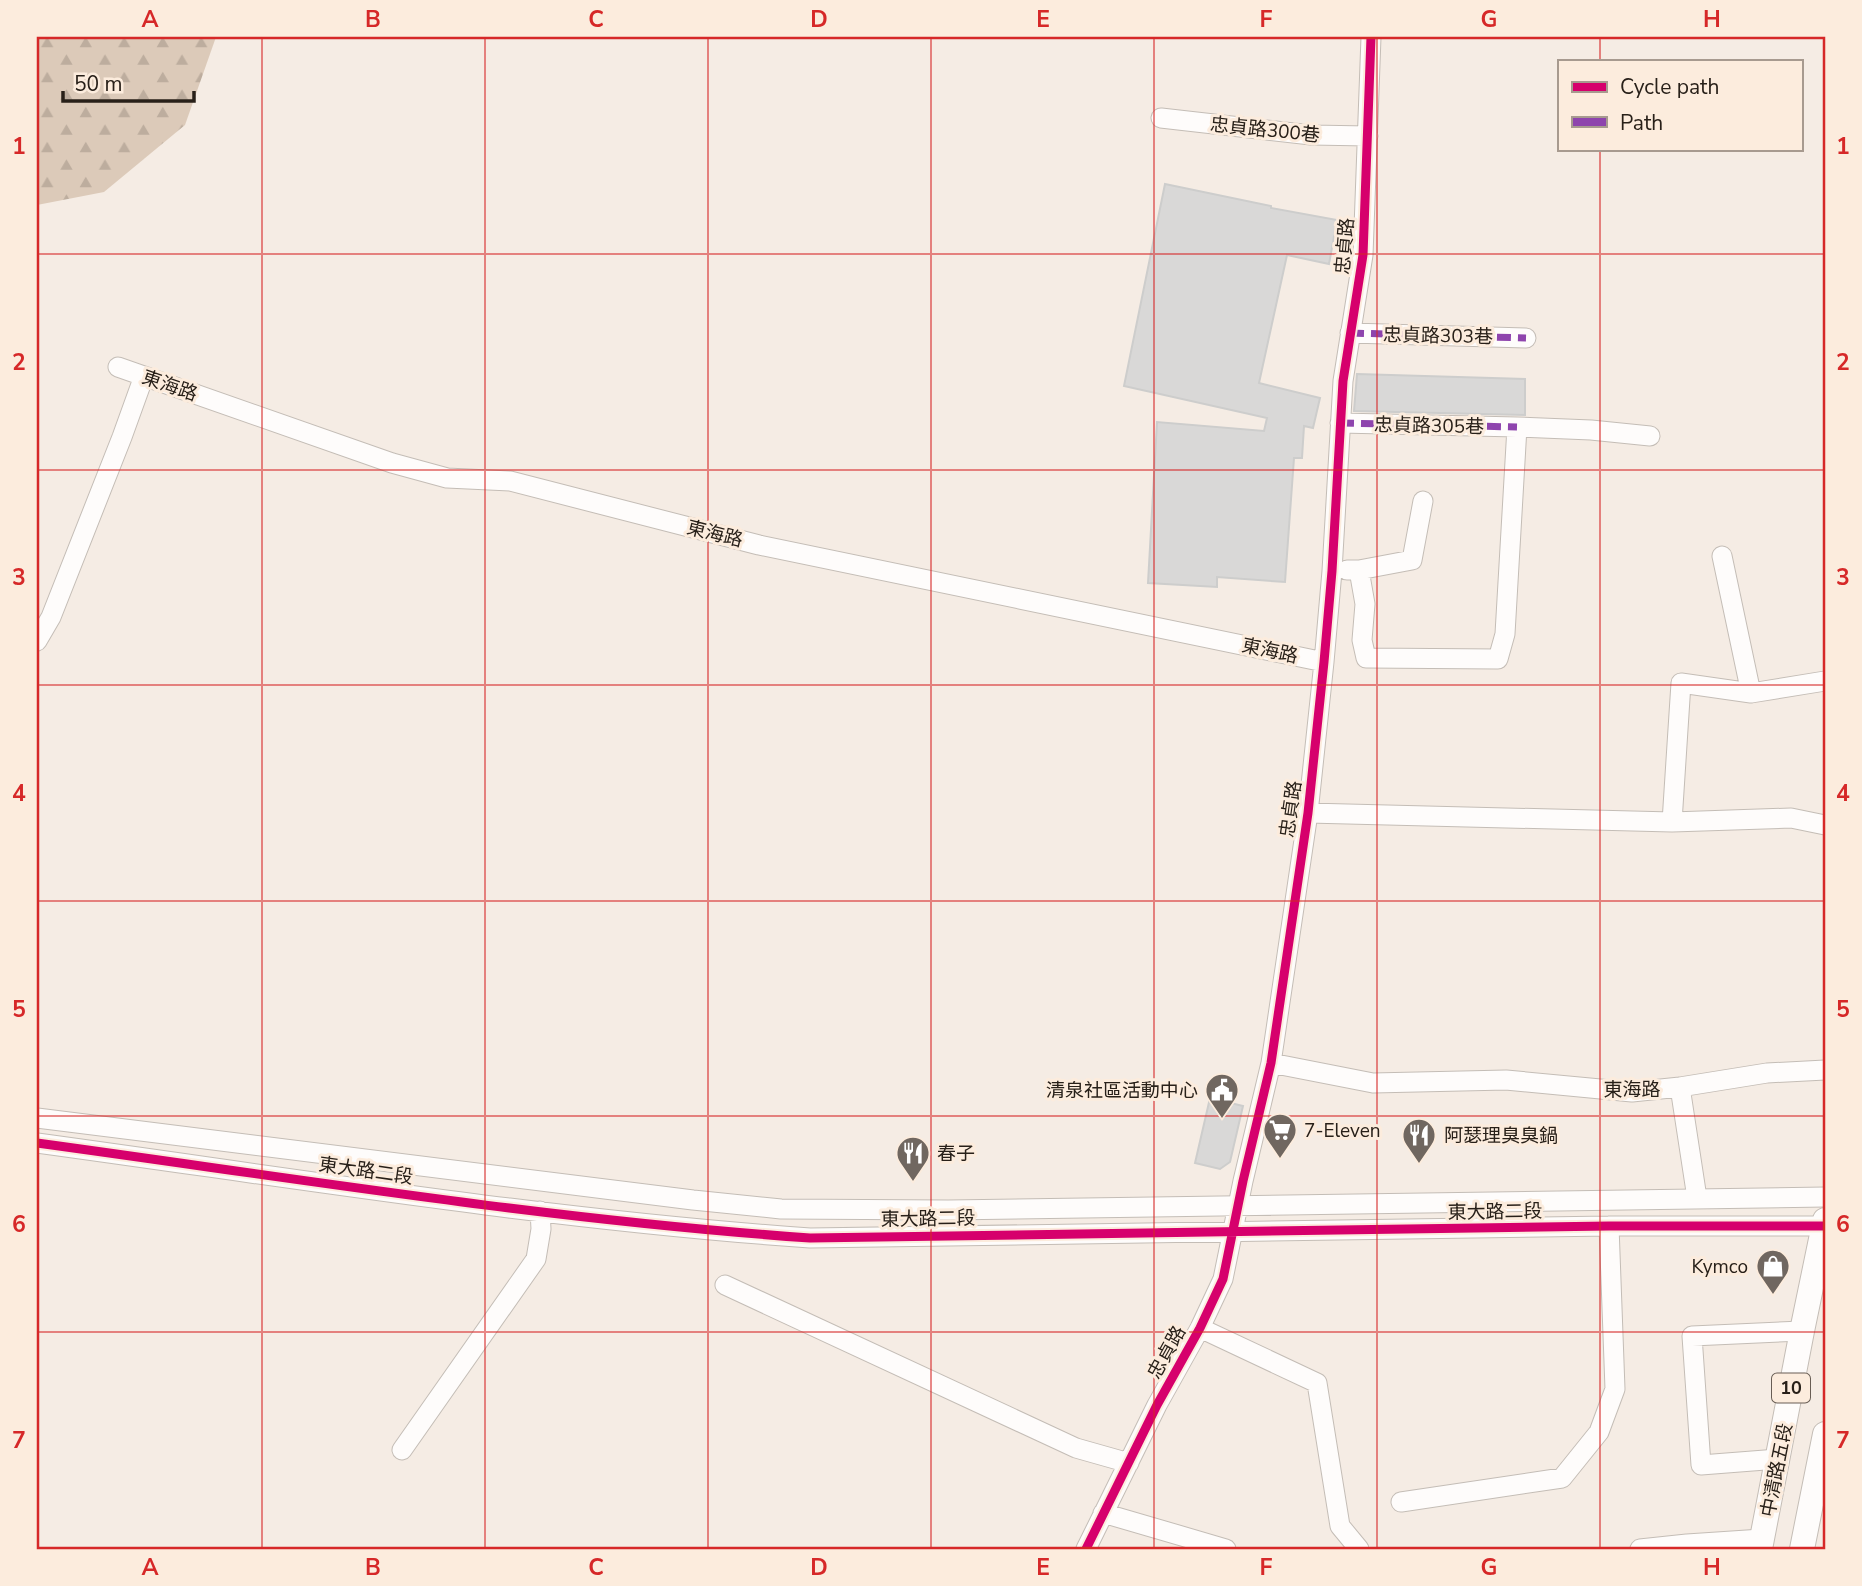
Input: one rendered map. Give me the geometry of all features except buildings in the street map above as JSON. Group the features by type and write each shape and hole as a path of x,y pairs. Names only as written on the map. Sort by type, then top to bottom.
{"main road":[{"name":"中清路五段","path":"1761,1544 1825,1224"},
{"path":"1802,1549 1825,1434"}],"street":[{"name":"忠貞路","path":"1086,1549 1223,1279 1271,1063 1308,813 1324,662 1343,381 1363,255 1371,37"},
{"name":"忠貞路300巷","path":"1161,118 1311,135 1368,136"},
{"name":"忠貞路303巷","path":"1350,333 1526,338"},
{"name":"東海路","path":"118,367 392,463 447,478 510,481 759,545 1324,662"},
{"path":"37,640 51,617 144,376"},
{"name":"忠貞路305巷","path":"1340,423 1591,430 1650,436"},
{"path":"1359,569 1365,604 1362,640 1366,658 1498,659 1506,634 1517,427"},
{"path":"1332,571 1412,559 1423,501"},
{"path":"1722,556 1751,693"},
{"path":"1672,822 1681,683 1751,693 1825,681"},
{"path":"1308,813 1672,822 1791,818 1825,825"},
{"name":"東海路","path":"1271,1063 1373,1083 1506,1080 1632,1092 1767,1073 1825,1070"},
{"path":"1680,1087 1698,1198"},
{"name":"東大路二段","path":"37,1118 781,1209 948,1210 1825,1197"},
{"name":"東大路二段","path":"37,1143 532,1210 707,1231 810,1238 1825,1224"},
{"path":"402,1450 536,1259 541,1228 532,1210 526,1179"},
{"path":"1401,1502 1562,1478 1599,1432 1615,1389 1609,1226"},
{"path":"725,1284 1076,1448 1129,1463"},
{"path":"1200,1328 1317,1383 1340,1526 1359,1549"},
{"path":"1778,1459 1701,1465 1692,1336 1802,1331"},
{"path":"1104,1513 1226,1549"},
{"path":"1640,1549 1761,1544"}],"green space":[{"path":"37,37 216,37 185,125 104,192 37,205"}],"marked path":[{"path":"1350,333 1526,338"},
{"path":"1340,423 1517,427"}],"cycle path":[{"path":"1086,1549 1223,1279 1271,1063 1308,813 1324,662 1343,381 1363,255 1371,37"},
{"path":"37,1143 519,1209 810,1238 1609,1226 1825,1226"}],"place":[{"name":"清泉社區活動中心","path":"1222,1120"},
{"name":"7-Eleven","path":"1280,1160"},
{"name":"阿瑟理臭臭鍋","path":"1419,1165"},
{"name":"春子","path":"913,1183"},
{"name":"Kymco","path":"1773,1296"}]}
